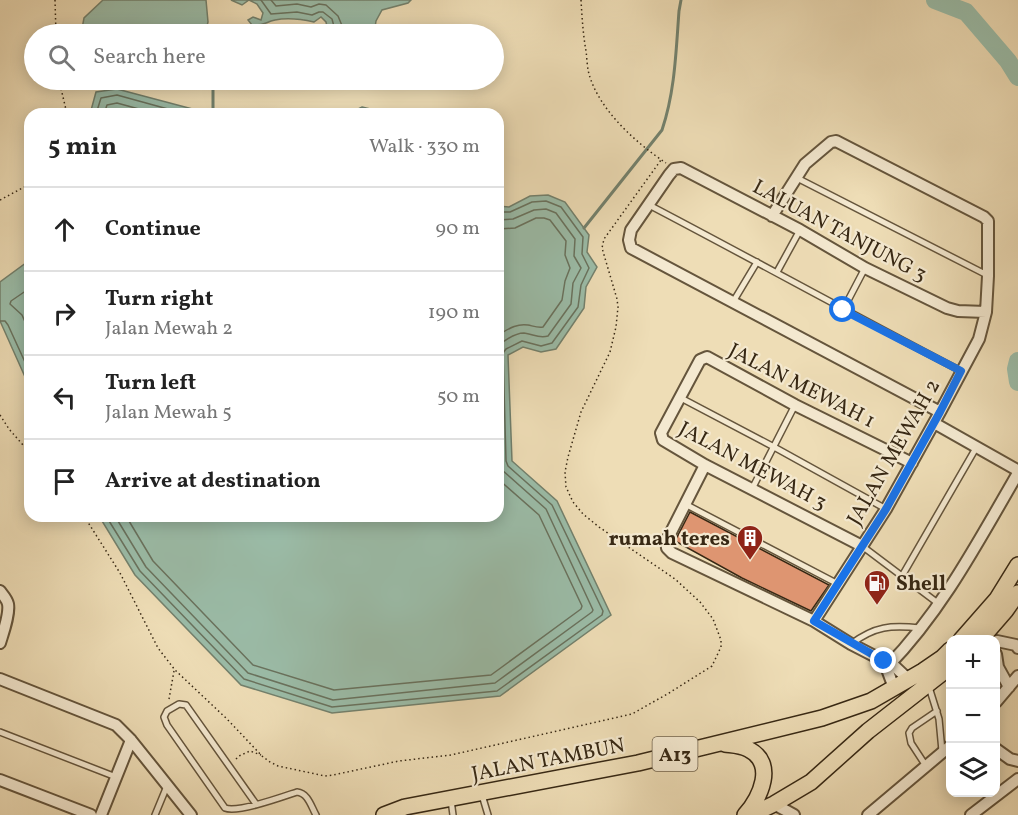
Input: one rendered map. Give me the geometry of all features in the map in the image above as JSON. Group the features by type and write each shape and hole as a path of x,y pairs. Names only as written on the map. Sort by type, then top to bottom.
{"main road":[{"path":"965,635 997,599 1018,565"},
{"path":"995,635 1006,610 1018,593"},
{"name":"JALAN TAMBUN","path":"384,815 405,807 638,763 822,718 871,701 909,680 946,654"},
{"path":"751,815 811,782 868,731 946,671"},
{"path":"719,743 747,748 754,753 762,765 764,774 762,786 745,815"}],"street":[{"name":"JALAN MEWAH 2","path":"797,177 808,160 831,142 836,141 988,221 986,312 979,339 886,509 814,621"},
{"name":"LALUAN TANJUNG 3","path":"649,205 674,169 681,168 947,309 986,312"},
{"path":"772,216 797,177"},
{"path":"649,205 631,230 629,240 631,248 940,412"},
{"name":"JALAN MEWAH 1","path":"680,397 700,360 707,357 795,405 912,463"},
{"name":"JALAN MEWAH 3","path":"680,397 661,433 665,442 862,546"},
{"path":"887,664 939,604 963,568 1018,472 934,423"},
{"path":"705,465 666,542 667,548 672,553 814,621 887,664 909,680"},
{"path":"0,591 6,599 8,608 0,643"},
{"path":"1000,644 1017,646"},
{"path":"887,664 894,688"},
{"path":"1000,671 1009,687"},
{"path":"1000,697 1018,676"},
{"path":"0,679 116,725 131,740 191,815"},
{"path":"101,815 131,740"},
{"path":"868,815 946,749"},
{"path":"1000,752 1015,762"},
{"path":"970,815 1018,779"},
{"path":"0,780 90,815"},
{"path":"774,804 794,815"}],"lane":[{"path":"797,177 988,276"},
{"path":"649,205 961,371"},
{"path":"777,273 800,230"},
{"path":"733,302 757,262"},
{"path":"843,310 866,268"},
{"path":"680,397 886,509"},
{"path":"752,489 795,405"},
{"path":"903,576 976,448"},
{"path":"685,504 838,584"},
{"path":"862,546 939,604"},
{"path":"851,644 878,628 891,626 920,628"},
{"path":"929,685 946,749"},
{"path":"256,804 186,705 179,704 167,711 164,717 167,725 225,808 231,810 256,804 297,792 305,795 316,815"},
{"path":"926,766 911,743 909,733 912,728 937,711"},
{"path":"0,732 116,777"},
{"path":"155,815 167,785"},
{"path":"482,794 488,815"},
{"path":"451,799 453,815"}],"path":[{"path":"55,0 56,24"},
{"path":"581,0 589,74 597,93 614,118 656,156"},
{"path":"61,90 66,108"},
{"path":"88,522 120,573 158,648 175,670 262,756 278,766 325,776 399,761 451,755 550,734 632,714 712,666 721,647 721,640 713,619 700,602 675,579 583,514 573,502 566,487 565,472 568,457 581,412 610,352 616,327 618,307 602,248 604,239 662,160"},
{"path":"0,200 24,187"},
{"path":"0,415 24,446"},
{"path":"170,709 169,701 175,670"},
{"path":"229,766 239,756 250,751 262,756"}],"water":[{"path":"103,0 206,0 208,22 208,24 83,24 84,18"},
{"path":"231,0 249,0 242,5"},
{"path":"249,0 411,0 408,3 382,10 376,24 326,24 321,17 314,22 285,19 251,24 248,20 253,17 261,20 263,13 257,4"},
{"path":"121,90 189,108 92,108 96,92"},
{"path":"548,195 565,202 589,235 587,252 597,267 586,287 584,308 556,349 541,352 523,347 508,355 512,461 557,501 611,615 500,696 332,713 241,685 135,575 103,522 504,522 504,207 509,207 530,196"},
{"path":"24,264 24,375 0,321 0,282"}],"building":[{"name":"rumah teres","path":"690,512 829,585 811,611 742,578 675,541"}],"waterway":[{"path":"584,228 662,130 672,86 681,0"},
{"path":"935,0 966,12 1008,61 1018,77"},
{"path":"213,90 213,108"},
{"path":"1018,361 1016,369 1018,382"}],"place":[{"name":"rumah teres","path":"750,561"},
{"name":"Shell","path":"877,606"}],"route":[{"path":"843,310 961,371 886,509 814,621 884,661"}]}
